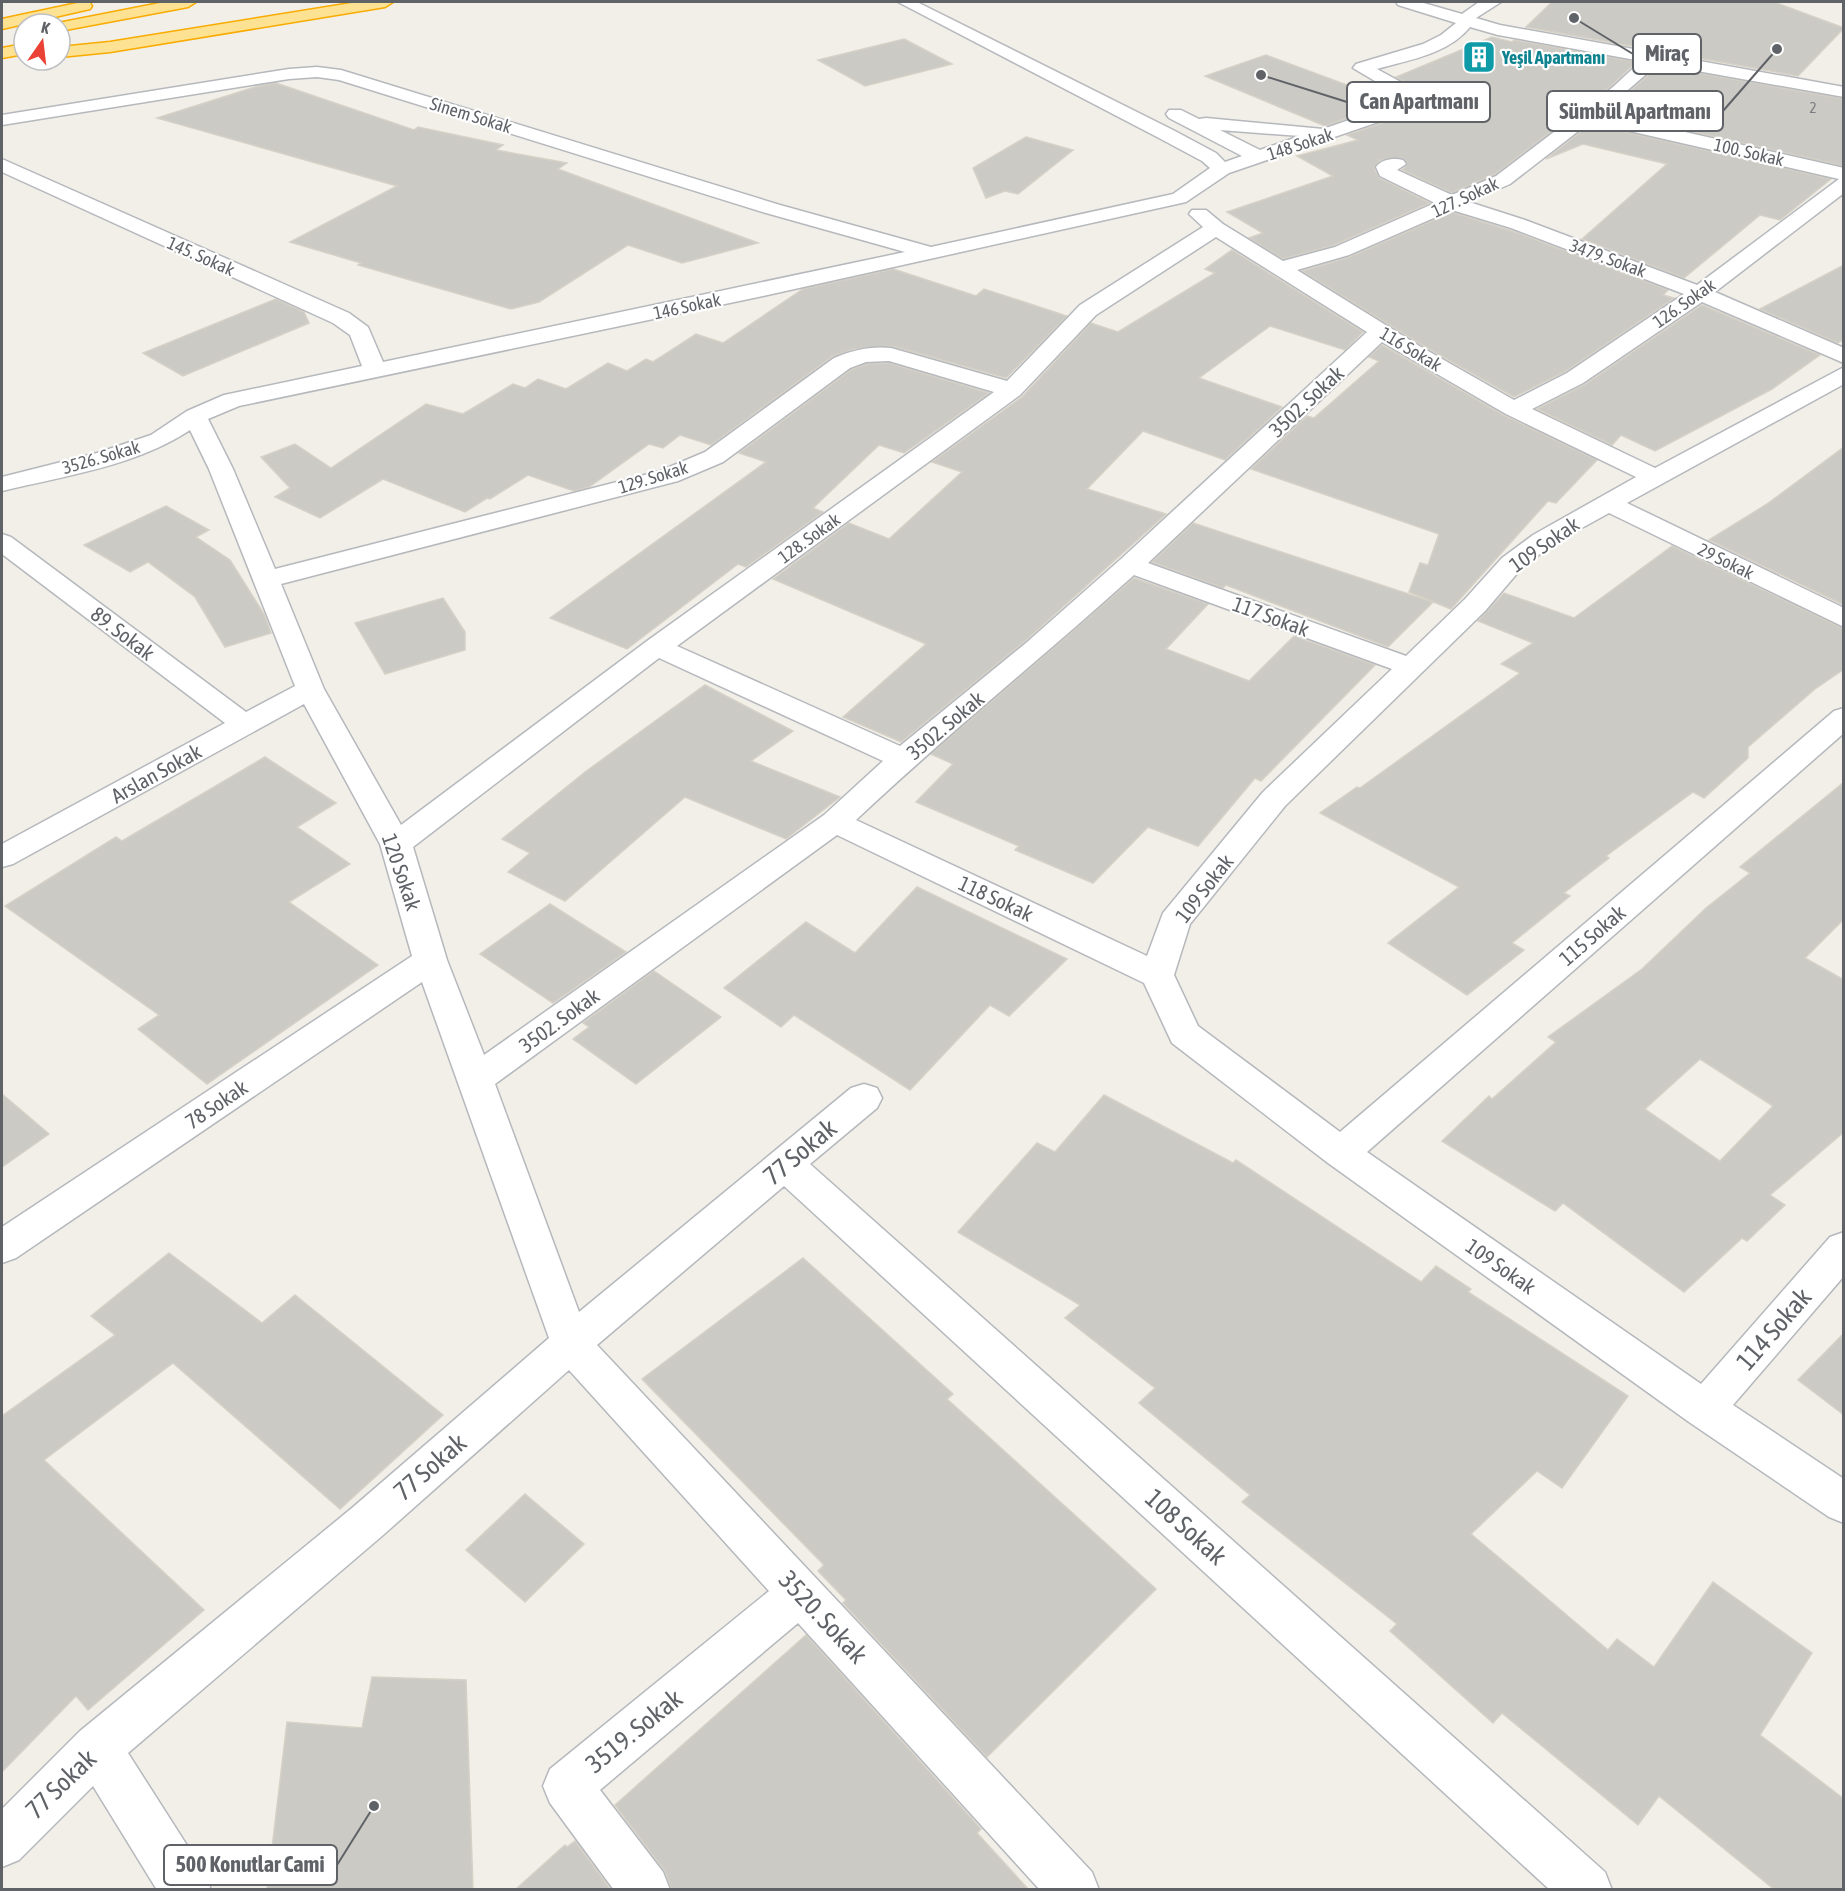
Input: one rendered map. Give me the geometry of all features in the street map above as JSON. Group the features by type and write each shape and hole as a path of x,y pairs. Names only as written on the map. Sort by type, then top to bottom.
{"highway":[{"path":"2,24 20,18 107,2"},
{"path":"72,24 188,2"},
{"path":"72,51 110,47 385,2"},
{"path":"72,39 205,13"}],"street":[{"path":"906,2 1166,134 1209,157 1222,169"},
{"path":"1404,2 1464,22 1652,60 1844,92"},
{"name":"148 Sokak","path":"1179,198 1222,169 1332,134 1422,101 1362,68 1445,41 1457,33 1471,11 1493,2"},
{"name":"127. Sokak","path":"1281,268 1342,251 1503,180 1619,91 1652,60"},
{"name":"Sinem Sokak","path":"2,120 289,74 317,72 341,75 773,209 930,253"},
{"path":"1158,105 1259,157"},
{"name":"100. Sokak","path":"1585,115 1844,174"},
{"path":"1190,122 1332,134"},
{"name":"3479. Sokak","path":"1396,164 1386,167 1387,172 1452,203 1518,224 1700,292 1844,356"},
{"name":"145. Sokak","path":"2,165 341,318 360,332 376,372"},
{"name":"126. Sokak","path":"1514,410 1575,378 1700,292 1844,183"},
{"name":"146 Sokak","path":"195,416 232,400 376,372 1179,198"},
{"name":"116 Sokak","path":"1179,198 1216,228 1381,332 1514,410 1657,478"},
{"name":"128. Sokak","path":"396,844 657,647 1012,390 1088,310 1216,228"},
{"name":"3502. Sokak","path":"476,1079 835,822 903,759 1036,649 1130,565 1381,332"},
{"name":"129. Sokak","path":"267,579 669,476 714,457 842,363 860,354 874,352 891,355 1012,390"},
{"name":"109 Sokak","path":"1844,375 1657,478 1608,502 1542,540 1511,564 1475,605 1275,799 1175,921 1157,975 1184,1034 1341,1153 1704,1409 1844,1503"},
{"name":"3526. Sokak","path":"2,484 106,458 159,440 195,416"},
{"name":"120 Sokak","path":"195,416 267,579 310,689 396,844 430,960 476,1079 571,1345"},
{"name":"29 Sokak","path":"1608,502 1844,619"},
{"name":"89. Sokak","path":"2,542 244,724"},
{"name":"117 Sokak","path":"1130,565 1412,667"},
{"path":"657,647 903,759"},
{"name":"Arslan Sokak","path":"2,857 310,689"},
{"name":"115 Sokak","path":"1341,1153 1844,717"},
{"name":"118 Sokak","path":"835,822 1157,975"},
{"name":"78 Sokak","path":"2,1247 430,960"},
{"name":"77 Sokak","path":"2,1842 98,1748 864,1098"},
{"name":"108 Sokak","path":"785,1164 1587,1890"},
{"name":"114 Sokak","path":"1704,1409 1844,1248"},
{"name":"3520. Sokak","path":"571,1345 1074,1890"},
{"name":"3519. Sokak","path":"645,1890 567,1786 801,1593"},
{"path":"98,1748 186,1890"}],"building":[{"path":"1552,2 1774,2 1844,28 1798,76 1526,27"},
{"path":"1492,37 1636,62 1612,85 1495,174 1452,193 1402,170 1408,164 1403,158 1380,160 1374,168 1379,178 1430,203 1334,245 1283,259 1249,238 1263,233 1227,212 1333,176 1297,156 1358,140 1347,135 1429,107 1433,101 1430,96 1396,77"},
{"path":"904,39 952,64 865,86 818,60"},
{"path":"1266,55 1363,91 1377,85 1402,99 1325,126 1205,76"},
{"path":"1659,66 1844,99 1844,166 1606,112"},
{"path":"276,83 414,130 418,127 503,145 496,150 567,163 558,169 758,243 682,263 628,245 539,302 511,309 358,265 361,263 290,242 397,186 157,118 255,87"},
{"path":"1591,124 1831,179 1780,220 1760,215 1684,278 1582,239 1667,164 1583,144 1546,159"},
{"path":"1026,137 1073,150 1018,194 1005,191 986,198 973,168"},
{"path":"1452,212 1518,233 1668,290 1663,295 1674,298 1566,371 1514,397 1422,345 1302,271 1350,257"},
{"path":"1232,250 1363,332 1345,350 1270,326 1199,378 1282,407 1225,460 1143,431 1087,489 1166,514 1025,641 901,742 843,717 926,644 773,579 849,523 889,539 962,472 932,462 1022,397 1091,323 1118,332 1215,273 1205,269"},
{"path":"1844,265 1844,339 1838,343 1760,309"},
{"path":"893,269 976,296 984,289 1067,316 1006,378 892,346 854,349 833,356 711,445 680,435 663,448 649,444 589,487 574,491 528,475 465,512 383,479 320,518 275,497 290,488 261,457 295,444 331,468 426,404 463,414 513,384 525,388 538,379 566,389 608,363 627,371 646,359 653,362 696,334 723,343 803,289"},
{"path":"276,299 304,312 309,323 183,376 143,353"},
{"path":"1702,305 1820,355 1772,389 1655,451 1621,435 1612,445 1537,409 1584,385"},
{"path":"1382,345 1505,416 1597,460 1556,503 1548,501 1451,609 1409,592 1420,563 1428,565 1439,534 1251,469 1307,416 1314,418 1379,361 1369,357"},
{"path":"889,363 989,393 904,453 879,445 813,508 823,512 746,567 738,564 627,649 550,618 766,462 739,453 851,370 866,364"},
{"path":"1844,447 1844,605 1709,540 1767,504"},
{"path":"166,506 209,530 196,537 230,560 264,614 271,633 225,647 195,597 148,562 130,572 84,545"},
{"path":"1193,523 1433,602 1388,647 1226,585 1223,588 1152,562"},
{"path":"1672,546 1844,629 1844,669 1815,689 1748,747 1748,758 1704,798 1693,792 1606,856 1609,858 1564,893 1570,896 1512,943 1524,950 1467,995 1388,943 1459,887 1320,813 1357,787 1360,788 1520,673 1501,664 1533,643 1478,621 1504,593 1574,618"},
{"path":"1134,578 1208,604 1166,649 1249,681 1294,636 1375,665 1261,781 1255,778 1198,846 1148,827 1093,883 1015,850 1019,846 916,802 953,764 931,754"},
{"path":"443,598 465,632 465,650 385,674 355,623"},
{"path":"705,685 793,731 751,761 840,797 786,839 685,797 565,901 508,872 530,853 502,839 585,772"},
{"path":"265,757 336,803 297,827 350,864 289,902 378,965 207,1084 138,1029 159,1015 5,906 116,837 122,841"},
{"path":"1844,782 1844,919 1805,958 1844,980 1844,1132 1770,1195 1785,1205 1747,1241 1742,1238 1684,1292 1563,1203 1555,1211 1442,1141 1489,1096 1492,1099 1556,1042 1548,1037 1642,969 1706,908 1750,873 1740,867","holes":["1700,1059 1773,1106 1720,1161 1645,1109"]},
{"path":"917,887 1067,959 1009,1016 990,1005 910,1090 794,1015 781,1027 724,988 806,922 855,953"},
{"path":"550,904 626,952 553,1003 480,954"},
{"path":"654,971 721,1017 636,1084 573,1039 589,1027 583,1023"},
{"path":"2,1094 49,1134 2,1167"},
{"path":"1104,1095 1233,1163 1236,1160 1421,1282 1436,1266 1471,1289 1468,1292 1628,1396 1562,1488 1537,1471 1471,1534 1608,1650 1617,1639 1654,1667 1713,1582 1812,1653 1760,1735 1844,1799 1844,1890 1775,1890 1659,1796 1638,1825 1502,1713 1493,1723 1390,1631 1397,1624 1242,1502 1250,1495 1139,1403 1155,1388 1065,1318 1080,1305 958,1232 1037,1143 1055,1152"},
{"path":"169,1253 262,1323 295,1295 443,1415 340,1509 173,1363 44,1460 204,1610 88,1710 76,1696 2,1772 2,1416 115,1335 91,1316"},
{"path":"803,1258 953,1394 947,1399 1156,1589 987,1757 843,1603 846,1600 818,1571 824,1565 642,1379"},
{"path":"1844,1333 1844,1415 1798,1380"},
{"path":"525,1494 584,1544 525,1602 466,1550"},
{"path":"806,1635 981,1829 977,1833 1029,1890 672,1890 665,1871 615,1805"},
{"path":"372,1677 466,1680 473,1890 267,1890 287,1722 362,1728"},
{"path":"575,1841 611,1890 515,1890 565,1845 567,1847"}],"place":[{"name":"Miraç","path":"1574,18"},
{"name":"Sümbül Apartmanı","path":"1777,49"},
{"name":"Yeşil Apartmanı","path":"1479,57"},
{"name":"Can Apartmanı","path":"1261,75"},
{"name":"500 Konutlar Cami","path":"374,1806"}]}
